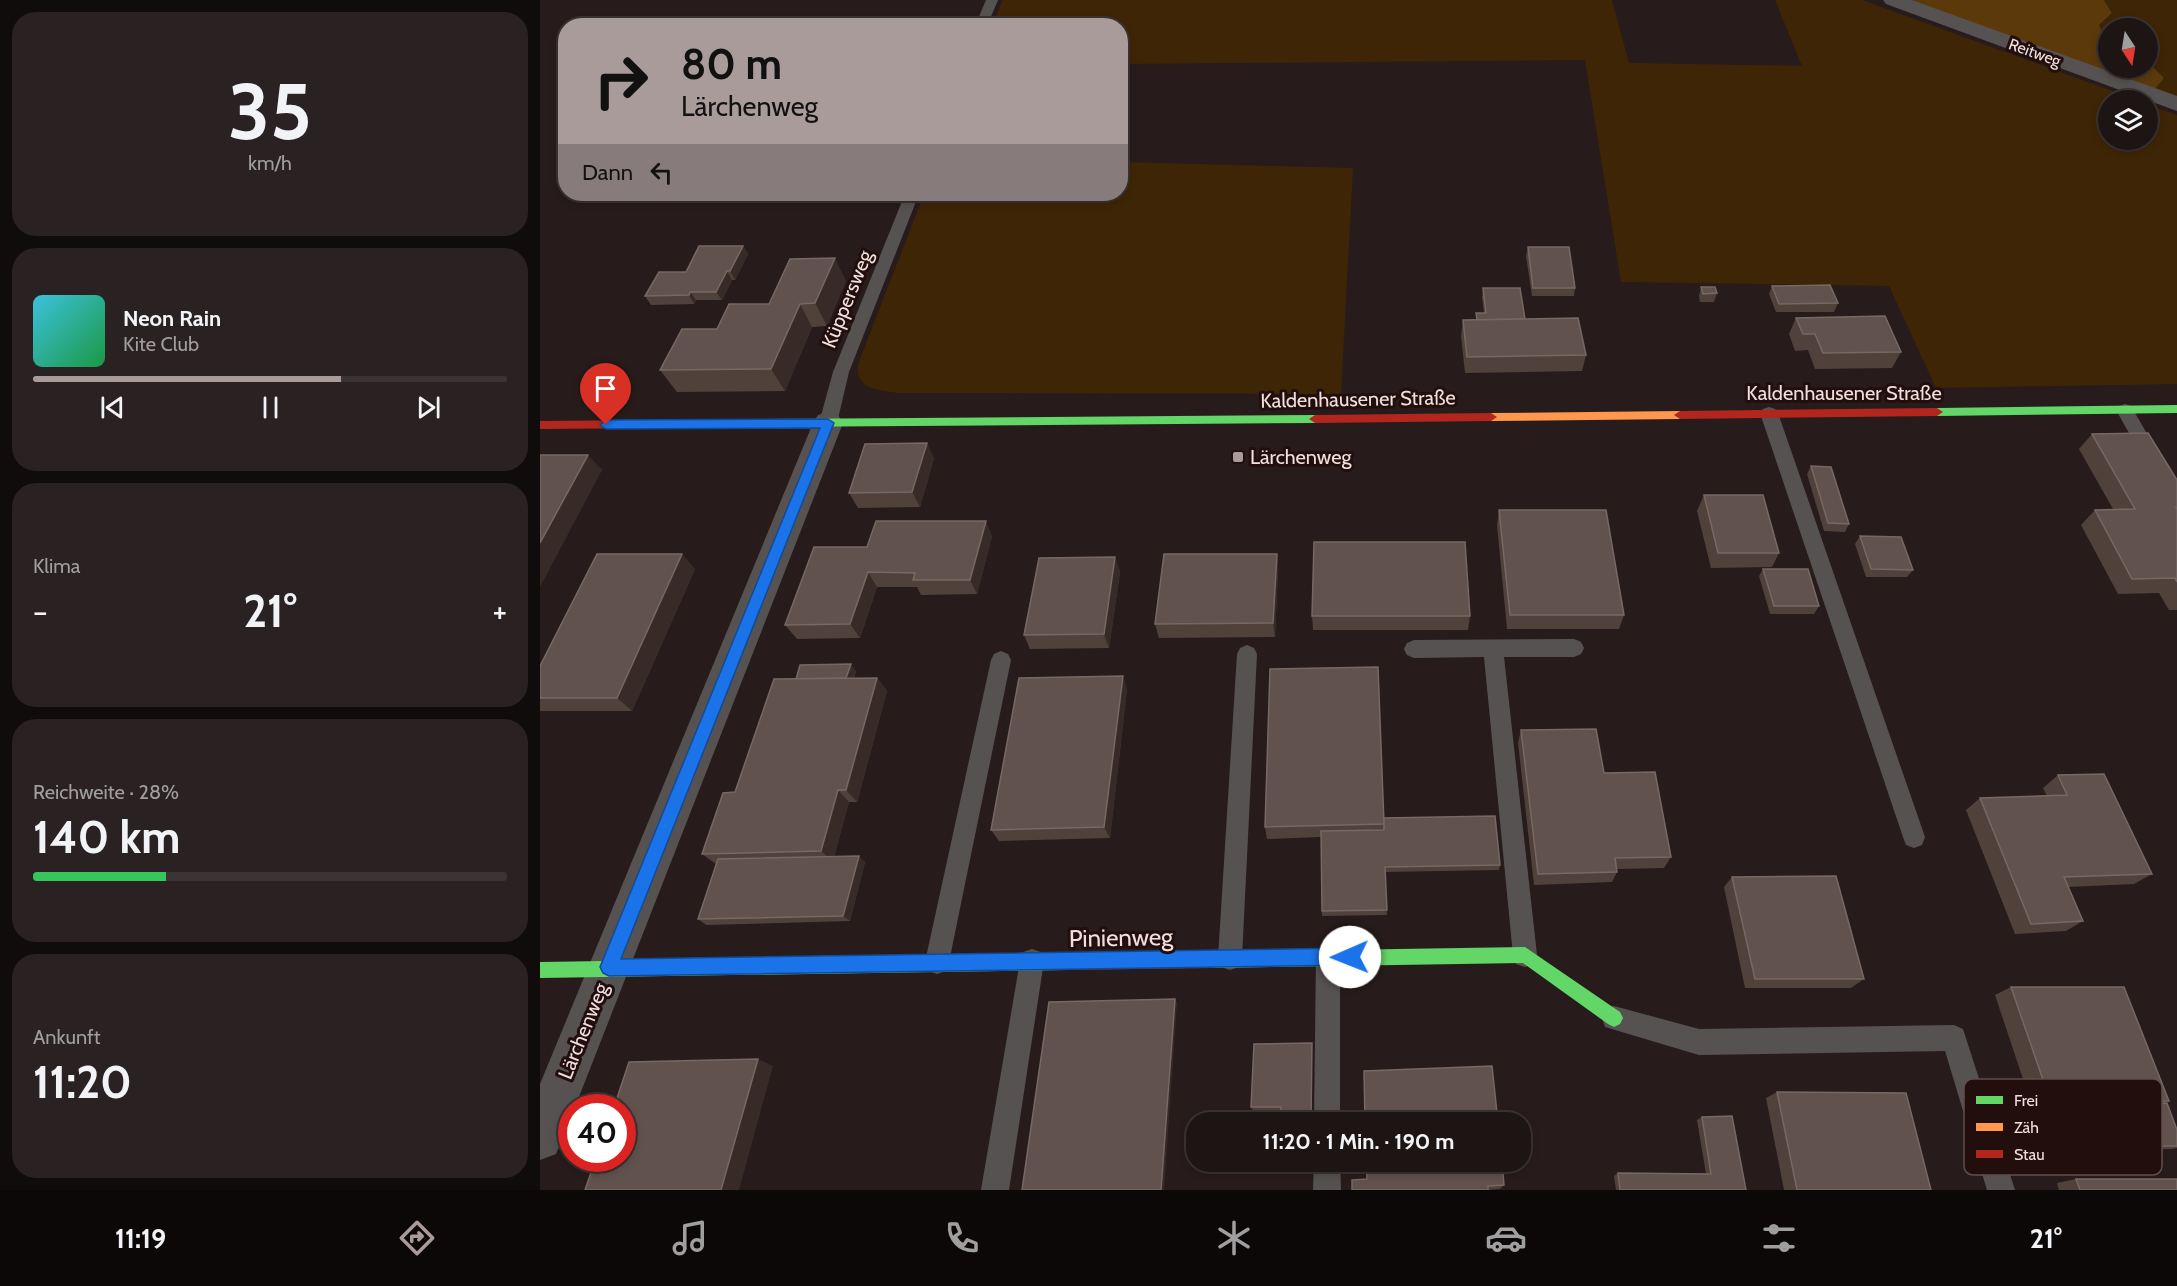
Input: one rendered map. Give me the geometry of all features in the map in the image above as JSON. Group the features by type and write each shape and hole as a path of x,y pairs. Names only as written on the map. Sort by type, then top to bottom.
{"main road":[{"name":"Kaldenhausener Straße","path":"540,425 2176,411"},
{"name":"Pinienweg","path":"540,970 609,967 1525,955"},
{"path":"1525,955 1614,1018"}],"street":[{"name":"Reitweg","path":"1893,0 2177,104"},
{"name":"Lärchenweg","path":"540,1138 828,423"}],"lane":[{"path":"984,18 992,0"},
{"name":"Küppersweg","path":"828,423 841,372 909,201"},
{"path":"2125,410 2177,502"},
{"path":"1769,413 1914,837"},
{"path":"1493,648 1525,955"},
{"path":"1414,649 1574,648"},
{"path":"1230,958 1247,654"},
{"path":"937,963 1001,660"},
{"path":"1327,1112 1328,957"},
{"path":"995,1190 1032,962"},
{"path":"1614,1018 1699,1042 1954,1038 1967,1079"},
{"path":"1327,1172 1327,1190"},
{"path":"1996,1175 2001,1190"}],"shaded area":[{"path":"1003,0 1612,0 1629,63 1802,66 1775,0 1862,0 2110,90 2098,90 2098,150 2158,150 2158,108 2177,115 2177,384 1936,388 1889,286 1621,282 1585,60 1128,64 1128,18 995,18"},
{"path":"1910,0 2104,0 2112,13 2107,18 2098,18 2098,68"},
{"path":"2104,0 2177,0 2177,97 2155,89 2164,78 2158,72 2158,18 2107,18 2112,13"},
{"path":"2158,72 2164,78 2155,89 2125,78 2158,78"},
{"path":"1128,162 1353,168 1341,394 897,393 875,389 864,384 858,373 858,364 921,201 1128,201"}],"building":[{"path":"699,246 743,246 716,292 645,296 659,272 686,272"},
{"path":"1528,247 1569,247 1575,288 1533,288"},
{"path":"835,258 815,303 800,304 771,369 660,370 682,329 717,329 729,304 769,304 790,259"},
{"path":"1830,285 1838,303 1779,304 1772,286"},
{"path":"1701,287 1715,287 1717,293 1703,294"},
{"path":"1483,288 1520,288 1525,319 1477,320 1476,313 1486,313"},
{"path":"1885,316 1901,352 1823,353 1815,334 1803,334 1796,318"},
{"path":"1578,318 1586,355 1467,357 1463,320"},
{"path":"2148,433 2177,480 2177,582 2175,578 2132,579 2095,510 2135,509 2092,434"},
{"path":"927,443 912,492 849,493 865,444"},
{"path":"540,455 588,455 540,543"},
{"path":"1811,466 1831,467 1849,524 1828,523"},
{"path":"1704,495 1763,495 1779,553 1718,553"},
{"path":"1499,510 1606,510 1624,615 1510,615"},
{"path":"876,521 986,521 970,580 913,580 915,573 868,572 850,624 785,625 814,547 867,547"},
{"path":"1860,536 1901,537 1913,570 1871,569"},
{"path":"1314,542 1465,542 1470,616 1312,616"},
{"path":"597,554 682,554 617,698 540,698 540,666"},
{"path":"1164,554 1277,554 1273,623 1155,624"},
{"path":"1115,557 1104,634 1024,635 1039,558"},
{"path":"1763,569 1808,569 1819,606 1774,606"},
{"path":"851,664 846,678 796,679 800,665"},
{"path":"1378,667 1384,824 1265,827 1270,669"},
{"path":"1123,676 1104,827 991,830 1019,678"},
{"path":"877,678 846,790 838,790 821,851 702,854 723,793 735,792 774,679"},
{"path":"1596,729 1604,773 1655,772 1671,857 1615,858 1617,872 1538,874 1521,730"},
{"path":"2104,774 2152,874 2064,877 2083,921 2031,924 1980,798 2067,795 2058,775"},
{"path":"1495,816 1500,865 1385,867 1387,910 1322,911 1321,831 1384,830 1384,818"},
{"path":"859,856 843,916 698,919 718,859"},
{"path":"1836,876 1864,979 1755,979 1732,877"},
{"path":"2011,987 2124,987 2160,1079 2043,1079"},
{"path":"1175,999 1161,1190 1022,1190 1049,1002"},
{"path":"1312,1043 1311,1112 1281,1112 1281,1107 1251,1107 1254,1044"},
{"path":"758,1059 721,1190 585,1190 591,1172 636,1172 636,1094 618,1094 629,1062"},
{"path":"1492,1066 1497,1112 1365,1112 1364,1071"},
{"path":"2162,1083 2169,1101 2162,1101"},
{"path":"1777,1092 1906,1093 1931,1190 1797,1190"},
{"path":"2162,1103 2167,1103 2177,1130 2177,1146 2162,1146"},
{"path":"1732,1116 1746,1190 1620,1190 1618,1173 1711,1174 1702,1117"},
{"path":"1367,1172 1503,1172 1504,1185 1488,1186 1488,1190 1352,1190 1352,1180 1367,1179"},
{"path":"2076,1179 2177,1179 2177,1190 2080,1190"}],"traffic: fast":[{"path":"1937,412 2177,409"},
{"path":"768,423 1315,419"},
{"path":"1213,960 1525,955 1614,1018"},
{"path":"540,970 1068,962"}],"traffic: slow":[{"path":"1491,417 1680,415"}],"traffic: jam":[{"path":"1680,415 1937,412"},
{"path":"1315,419 1491,417"},
{"path":"540,425 768,423"},
{"path":"1068,962 1213,960"}],"place":[{"name":"Lärchenweg","path":"1238,457"}],"route":[{"path":"606,425 828,423 609,967 1350,957"}]}
